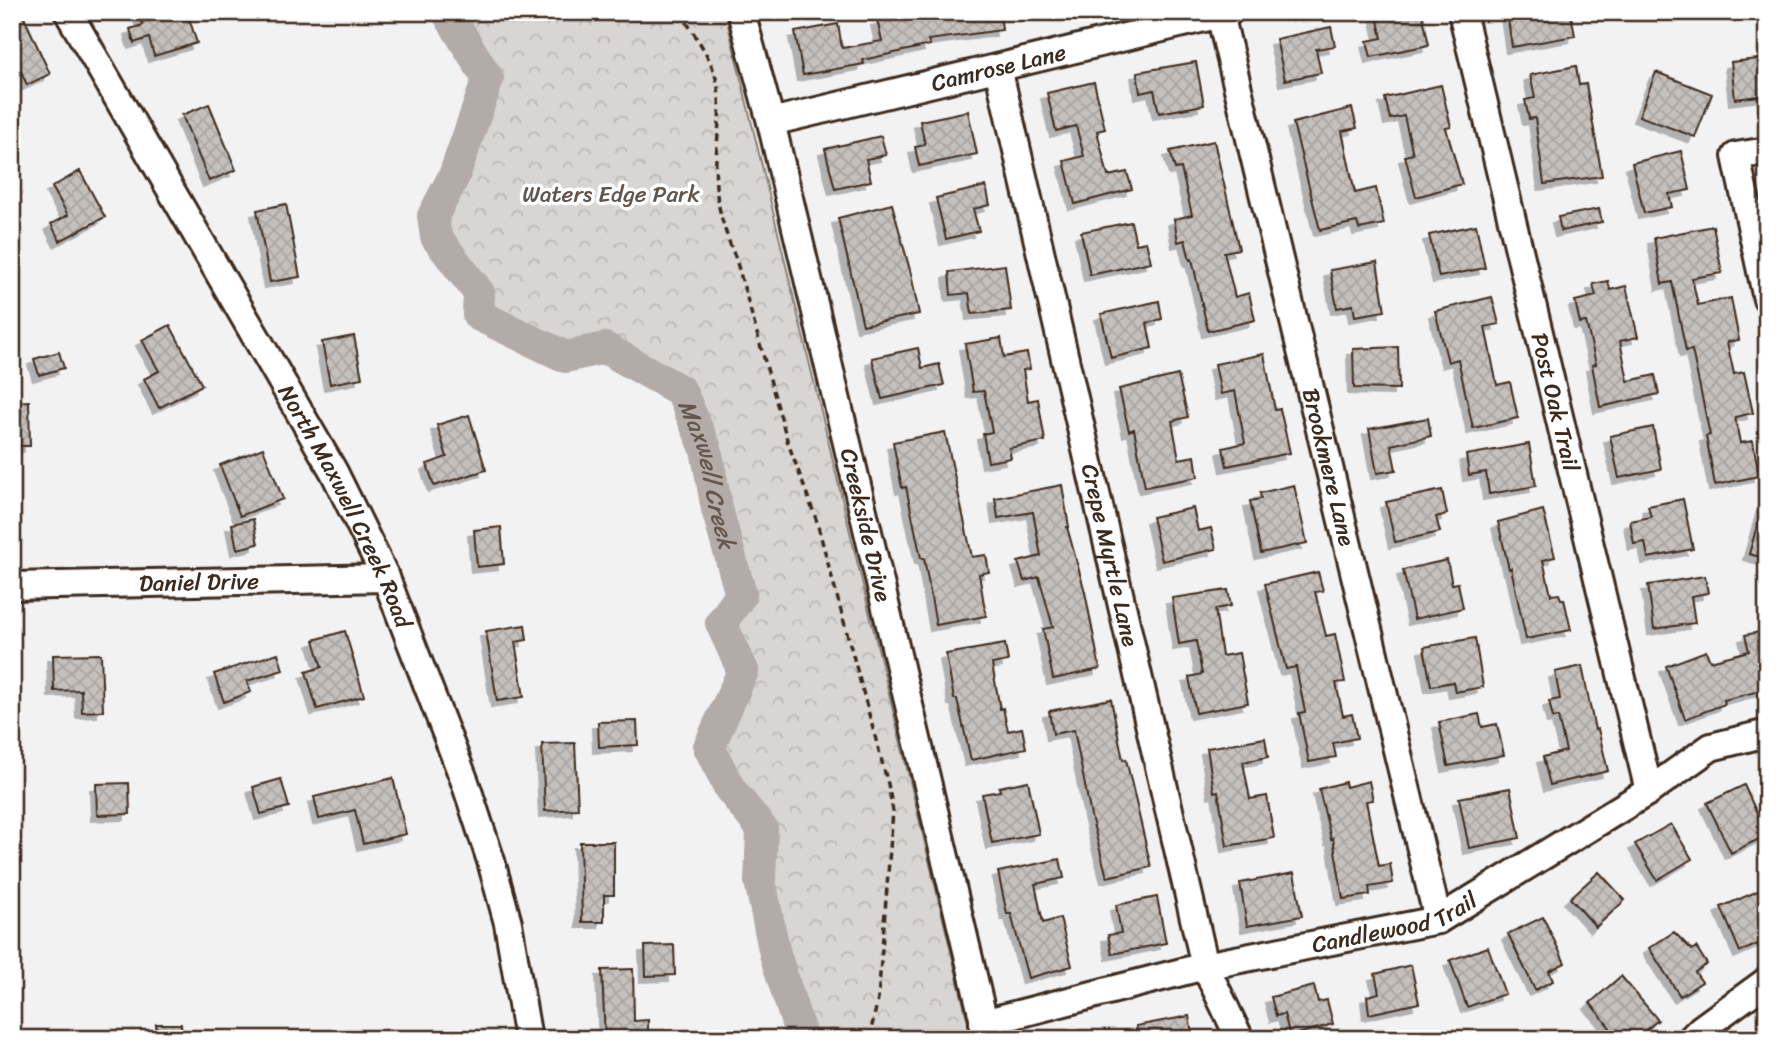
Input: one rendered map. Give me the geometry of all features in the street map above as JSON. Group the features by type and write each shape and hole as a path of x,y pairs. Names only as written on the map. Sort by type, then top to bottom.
{"street":[{"name":"North Maxwell Creek Road","path":"68,12 334,471 386,578 465,782 491,861 508,923 528,1039"},
{"name":"Creekside Drive","path":"741,12 771,122 986,1031"},
{"name":"Post Oak Trail","path":"1461,12 1649,791"},
{"name":"Camrose Lane","path":"771,122 1224,13"},
{"name":"Brookmere Lane","path":"1224,13 1438,919"},
{"name":"Crepe Myrtle Lane","path":"998,68 1205,967 1240,1039"},
{"path":"1767,151 1736,156 1767,299"},
{"name":"Daniel Drive","path":"12,586 386,578"},
{"name":"Candlewood Trail","path":"986,1031 1205,967 1438,919 1649,791 1711,747 1767,733"},
{"path":"1691,1039 1700,1029 1767,981"}],"path":[{"path":"680,12 711,63 716,79 719,101 716,186 724,229 736,258 788,443 816,519 893,811 878,999 869,1039"}],"green space":[{"name":"Waters Edge Park","path":"446,12 725,12 972,1039 802,1039 775,954 761,881 762,829 730,789 709,747 743,671 721,623 741,595 717,509 706,449 681,391 606,348 566,357 478,315 479,293 436,237 433,216 454,176 488,79"}],"building":[{"path":"139,12 187,12 197,43 154,56 149,38 134,43 130,29 143,25"},
{"path":"890,12 1000,12 1002,30 928,40 930,45 863,60 864,64 803,75 795,32 838,24 842,48 882,41 877,20 891,17"},
{"path":"1376,12 1422,12 1429,45 1371,57 1367,41 1382,38"},
{"path":"1507,12 1557,12 1557,16 1571,14 1575,36 1512,47"},
{"path":"23,15 50,74 27,85 12,51 12,20"},
{"path":"1331,27 1335,46 1316,49 1321,73 1285,80 1276,39"},
{"path":"1767,58 1767,95 1735,99 1731,62"},
{"path":"1196,62 1204,105 1159,113 1154,90 1140,93 1137,72"},
{"path":"1576,66 1579,85 1586,84 1602,176 1544,184 1535,118 1529,119 1525,100 1535,98 1530,75"},
{"path":"1656,72 1712,94 1695,137 1639,116"},
{"path":"1094,82 1105,129 1097,131 1108,176 1127,172 1132,189 1075,204 1064,161 1084,156 1076,126 1056,131 1047,93"},
{"path":"1441,85 1451,127 1446,128 1462,184 1416,197 1405,156 1413,154 1404,116 1390,119 1385,98"},
{"path":"209,104 236,170 209,181 182,115"},
{"path":"1352,108 1357,128 1342,131 1355,193 1376,188 1384,224 1359,229 1357,222 1320,230 1293,123"},
{"path":"968,111 977,154 919,166 915,147 925,145 920,121"},
{"path":"881,136 886,155 866,159 871,181 835,189 825,149"},
{"path":"1214,141 1239,249 1224,252 1235,297 1249,293 1255,320 1208,331 1192,259 1190,260 1185,240 1178,242 1174,219 1192,215 1181,168 1175,169 1170,151"},
{"path":"1681,151 1690,190 1669,194 1672,207 1644,213 1632,163"},
{"path":"80,171 105,217 60,241 51,224 68,215 52,187"},
{"path":"986,186 990,205 973,209 979,231 946,239 936,198"},
{"path":"286,204 300,277 270,282 257,210"},
{"path":"892,204 919,314 863,325 838,218"},
{"path":"1599,209 1602,222 1561,231 1558,217"},
{"path":"1131,222 1136,244 1146,242 1151,262 1090,275 1081,232"},
{"path":"1476,225 1485,268 1439,277 1429,235"},
{"path":"1713,226 1722,273 1692,278 1698,305 1731,298 1739,340 1727,342 1734,374 1744,372 1753,413 1735,417 1740,443 1753,441 1759,476 1715,485 1706,436 1710,435 1692,350 1686,351 1672,282 1662,284 1654,238"},
{"path":"1377,262 1385,311 1355,316 1353,305 1337,308 1330,270"},
{"path":"1005,265 1011,310 972,314 969,293 951,295 949,272"},
{"path":"1608,281 1610,290 1626,286 1638,337 1620,341 1628,381 1655,375 1659,394 1600,407 1592,365 1596,364 1586,322 1580,323 1575,301 1596,296 1593,284"},
{"path":"1492,297 1499,324 1485,327 1497,385 1510,382 1518,418 1473,428 1458,359 1448,362 1435,311"},
{"path":"1159,301 1162,319 1147,323 1152,348 1111,358 1101,314"},
{"path":"170,325 202,385 159,408 144,379 159,371 142,340"},
{"path":"354,336 362,378 330,384 322,342"},
{"path":"1001,338 1004,357 1027,353 1030,369 1023,370 1028,401 1038,399 1045,441 1009,448 1011,458 988,462 983,434 992,432 984,391 973,392 965,344"},
{"path":"1398,347 1399,389 1354,388 1353,349"},
{"path":"918,348 922,368 939,364 944,385 882,399 872,358"},
{"path":"59,352 64,368 39,375 34,359"},
{"path":"1264,354 1275,410 1280,409 1290,453 1227,466 1223,448 1245,443 1235,391 1221,394 1215,364"},
{"path":"1178,375 1188,417 1172,421 1179,459 1195,456 1198,477 1145,487 1134,429 1129,431 1119,389"},
{"path":"29,401 30,446 12,446 12,402"},
{"path":"469,415 486,470 434,486 427,464 447,457 437,425"},
{"path":"1428,418 1431,436 1391,445 1396,470 1377,473 1369,429"},
{"path":"1653,427 1661,469 1619,478 1610,436"},
{"path":"945,432 972,557 986,555 989,572 979,574 986,616 936,625 924,558 921,558 906,487 902,488 893,442"},
{"path":"1529,444 1536,486 1489,494 1486,472 1469,475 1466,455"},
{"path":"263,448 283,499 240,516 220,465"},
{"path":"1062,485 1067,527 1085,592 1100,669 1053,679 1043,629 1053,627 1039,577 1024,581 1018,562 1041,556 1033,512 998,518 995,498"},
{"path":"1294,485 1307,543 1261,553 1250,501 1261,499 1260,493"},
{"path":"1442,490 1447,514 1436,517 1440,532 1395,542 1386,502"},
{"path":"1683,499 1693,549 1648,558 1645,542 1634,544 1630,521 1651,517 1648,506"},
{"path":"1763,505 1767,506 1767,559 1749,554"},
{"path":"1193,508 1198,531 1211,528 1216,549 1162,561 1152,517"},
{"path":"1543,510 1555,557 1543,560 1551,595 1559,594 1561,599 1564,599 1571,630 1526,639 1498,522"},
{"path":"253,519 258,544 237,549 232,524"},
{"path":"501,527 504,564 477,567 474,530"},
{"path":"1447,560 1452,584 1458,583 1463,608 1414,619 1403,570"},
{"path":"1318,572 1323,591 1315,592 1326,636 1335,634 1345,682 1336,683 1343,716 1352,714 1357,738 1333,743 1336,757 1309,762 1299,713 1305,712 1296,667 1286,669 1265,584"},
{"path":"1705,576 1708,593 1691,596 1695,623 1654,629 1648,585"},
{"path":"1228,590 1231,606 1215,609 1222,656 1239,653 1248,703 1196,713 1189,677 1202,674 1196,641 1179,644 1172,598"},
{"path":"525,625 527,640 515,642 524,697 497,701 486,631"},
{"path":"345,631 364,696 317,709 306,672 322,667 314,640"},
{"path":"1764,631 1767,640 1767,689 1724,700 1725,704 1685,719 1666,666 1706,651 1710,661 1749,651 1745,635"},
{"path":"1475,638 1483,687 1455,692 1453,682 1431,686 1424,647"},
{"path":"1005,644 1008,661 992,664 1000,709 1003,708 1008,731 1022,728 1026,748 971,760 957,699 954,699 946,654"},
{"path":"278,653 283,670 247,681 251,692 224,702 214,674"},
{"path":"101,654 103,711 82,712 81,690 54,691 53,655"},
{"path":"1582,666 1595,730 1598,729 1608,771 1550,785 1543,757 1566,751 1558,717 1553,718 1549,701 1560,699 1555,672"},
{"path":"1111,699 1123,760 1126,759 1151,867 1107,877 1091,816 1074,730 1053,734 1049,711"},
{"path":"1479,714 1482,727 1497,724 1504,755 1448,766 1439,722"},
{"path":"637,721 638,745 599,747 598,722"},
{"path":"1265,738 1268,757 1243,762 1250,799 1267,796 1274,838 1227,846 1218,791 1214,792 1207,748"},
{"path":"575,743 578,809 545,811 542,744"},
{"path":"393,778 406,834 363,844 355,810 319,819 314,797"},
{"path":"281,779 289,807 261,814 253,787"},
{"path":"1028,781 1039,834 992,843 982,794 1000,791 999,787"},
{"path":"1369,781 1373,800 1366,801 1379,866 1390,864 1393,883 1369,887 1370,895 1343,899 1333,838 1331,839 1319,789 1345,782 1346,787"},
{"path":"129,783 130,814 97,815 96,784"},
{"path":"1744,785 1767,835 1731,853 1707,803"},
{"path":"1510,788 1520,838 1469,848 1459,798"},
{"path":"1671,824 1692,859 1657,880 1635,844"},
{"path":"580,842 614,842 614,895 604,895 604,922 582,922"},
{"path":"1060,859 1064,878 1035,884 1043,923 1060,918 1072,966 1028,978 1011,914 1007,914 998,872"},
{"path":"1599,872 1625,900 1596,927 1570,898"},
{"path":"1294,873 1302,916 1247,926 1240,883"},
{"path":"1767,887 1767,940 1740,952 1721,907"},
{"path":"1157,897 1166,943 1112,954 1108,935 1121,933 1116,905"},
{"path":"1543,917 1565,963 1549,971 1553,981 1535,990 1508,934"},
{"path":"1674,932 1692,950 1696,947 1707,964 1695,972 1702,982 1680,996 1649,948"},
{"path":"674,945 675,975 646,976 645,946"},
{"path":"1488,947 1505,994 1467,1007 1450,960"},
{"path":"1411,965 1419,1003 1369,1014 1367,996 1379,993 1375,974"},
{"path":"633,969 634,1021 648,1020 648,1038 605,1039 602,970"},
{"path":"1621,976 1658,1020 1635,1039 1619,1039 1590,1003"},
{"path":"1314,986 1318,1002 1327,1000 1333,1024 1290,1036 1284,1014 1276,1016 1271,997"},
{"path":"1189,1016 1193,1039 1139,1039 1136,1026"},
{"path":"156,1024 181,1024 182,1039 157,1039"}],"waterway":[{"name":"Maxwell Creek","path":"447,12 488,79 454,176 433,216 436,237 479,293 478,315 566,357 605,348 681,391 706,449 717,509 741,595 721,623 743,671 709,747 730,789 762,829 760,881 775,954 802,1039"}]}
